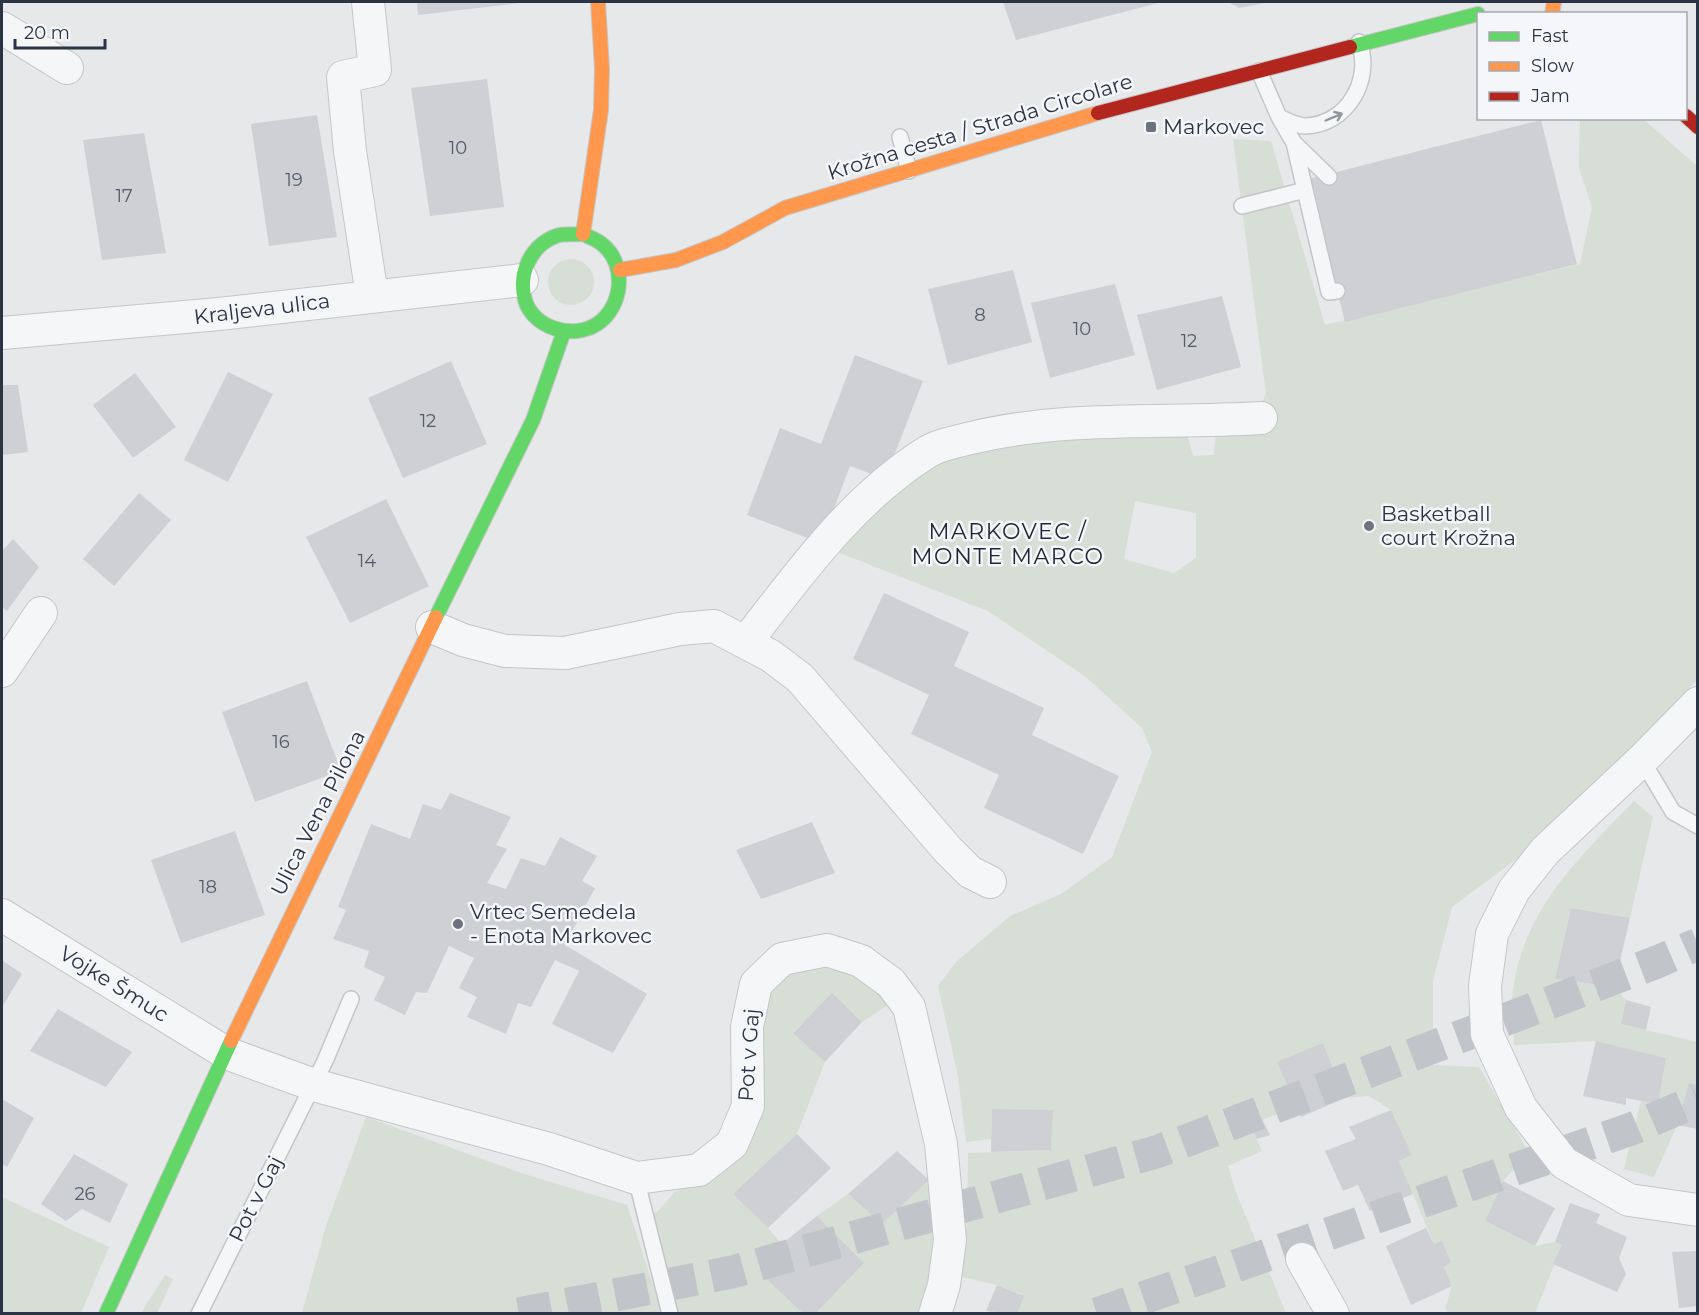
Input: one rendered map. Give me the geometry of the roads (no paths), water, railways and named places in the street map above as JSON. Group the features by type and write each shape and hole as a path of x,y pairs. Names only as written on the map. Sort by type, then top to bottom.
{"street":[{"path":"368,2 375,70 343,77 350,151 372,296"},
{"path":"583,234 601,110 602,69 598,2"},
{"name":"Krožna cesta / Strada Circolare","path":"620,270 676,260 723,243 785,208 1135,102 1359,42 1399,35 1477,14"},
{"path":"2,28 67,68"},
{"path":"583,234 592,237 614,256 620,270 619,293 609,315 596,326 578,332 543,325 530,314 522,294 522,280 526,264 535,249 558,235 583,234"},
{"name":"Kraljeva ulica","path":"2,333 219,314 522,280"},
{"name":"Ulica Vena Pilona","path":"106,1314 317,859 533,420 564,331"},
{"path":"746,642 846,517 871,494 925,453 950,443 990,433 1052,425 1261,418"},
{"path":"2,671 41,613"},
{"path":"432,627 463,640 505,651 565,653 680,629 714,626 771,656 800,678 948,850 970,872 990,882"},
{"path":"1693,715 1545,851 1514,890 1492,934 1485,986 1487,1034 1521,1108 1564,1163 1629,1200 1698,1210"},
{"name":"Vojke Šmuc","path":"2,915 226,1053"},
{"name":"Pot v Gaj","path":"226,1053 314,1085 549,1149 636,1178 699,1170 732,1144 748,1106 747,1027 756,984 782,959 827,950 861,961 891,983 909,1007 941,1144 950,1240 944,1285 935,1314"},
{"path":"1302,1260 1333,1314"}],"lane":[{"path":"1279,117 1304,126 1343,113 1354,96 1361,76 1364,55 1359,42"},
{"path":"1259,70 1279,117 1294,143 1329,177"},
{"path":"900,137 909,171"},
{"path":"1294,143 1329,292 1337,291"},
{"path":"1242,206 1305,190"},
{"path":"1642,760 1673,812 1698,826"},
{"path":"314,1085 351,999"},
{"name":"Pot v Gaj","path":"199,1314 314,1085"},
{"path":"636,1178 670,1314"}],"tunnel":[{"path":"519,1314 732,1272 1159,1151 1657,962 1698,944"},
{"path":"1097,1314 1631,1129 1698,1100"}],"place":[{"name":"Markovec","path":"1151,127"},
{"name":"Basketball court Krožna","path":"1369,526"},
{"name":"Vrtec Semedela - Enota Markovec","path":"458,924"}],"district":[{"name":"MARKOVEC / MONTE MARCO","path":"1008,544"}]}
